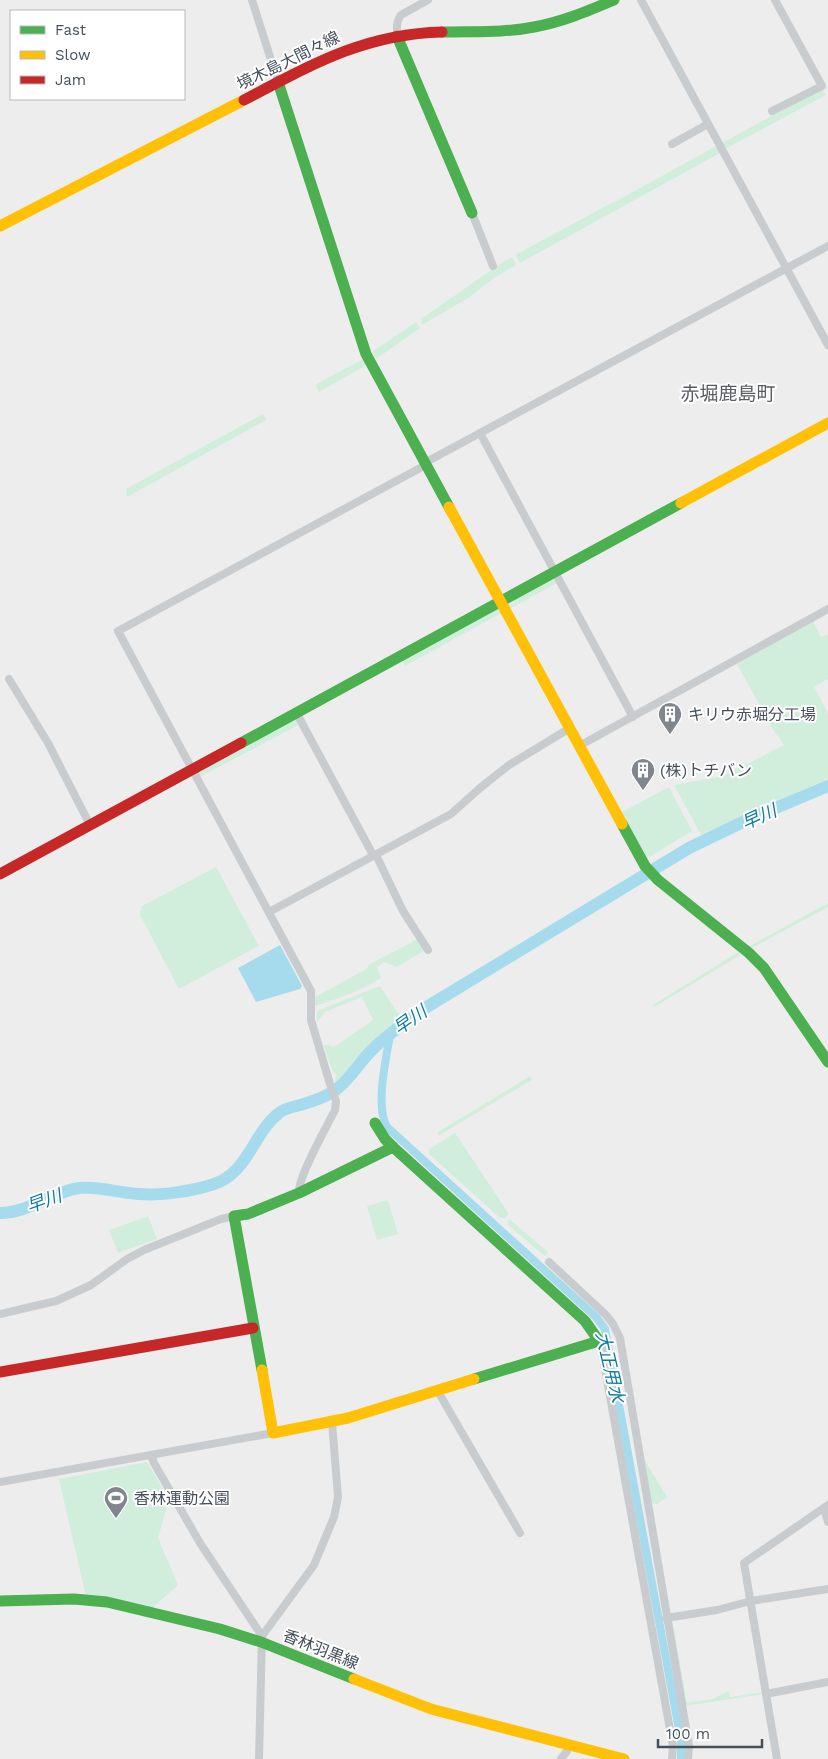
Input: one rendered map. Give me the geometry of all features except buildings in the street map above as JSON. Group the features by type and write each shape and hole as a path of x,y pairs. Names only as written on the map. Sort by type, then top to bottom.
{"street":[{"path":"252,0 363,345 426,464 645,866 656,878 749,953 764,968 828,1062"},
{"path":"428,0 398,18 397,36 493,266"},
{"name":"境木島大間々線","path":"0,226 278,82 335,54 367,42 422,33 525,29 569,18 614,0"},
{"path":"641,0 828,345"},
{"path":"772,111 822,86 775,0"},
{"path":"672,144 708,124"},
{"path":"299,1193 298,1190 302,1176 335,1110 336,1101 311,1020 311,991 118,631 828,246"},
{"path":"0,874 828,423"},
{"path":"480,433 633,718"},
{"path":"579,746 828,609"},
{"path":"9,680 48,743 90,825"},
{"path":"296,712 374,855 377,857 403,911 428,950"},
{"path":"269,912 451,814 504,769 570,728"},
{"path":"375,1123 385,1139 393,1147 594,1332 604,1361 673,1746 672,1759"},
{"path":"0,1314 56,1301 91,1285 127,1259 144,1250 224,1218 248,1214 299,1193 393,1147"},
{"path":"234,1216 273,1433"},
{"path":"549,1262 606,1315 620,1338 689,1746 688,1759"},
{"path":"0,1372 253,1328"},
{"path":"0,1482 332,1422 598,1341"},
{"path":"439,1390 440,1395 520,1533"},
{"path":"258,1759 262,1639 309,1574 334,1517 338,1497 332,1422"},
{"path":"151,1455 189,1526 262,1639"},
{"path":"777,1759 744,1567 746,1560 826,1506 828,1522"},
{"path":"666,1618 717,1610 751,1601 828,1589"},
{"name":"香林羽黒線","path":"0,1601 74,1599 108,1602 262,1639 425,1707 624,1759"},
{"path":"766,1694 828,1682"},
{"path":"561,1759 567,1751 568,1744"}],"green space":[{"path":"821,89 826,95 725,149 722,143"},
{"path":"716,146 720,153 520,263 516,256 517,254 618,201"},
{"path":"510,258 513,258 516,265 494,278 470,297 422,325 421,319"},
{"path":"416,322 420,328 376,359 372,352"},
{"path":"365,358 368,364 319,392 315,385"},
{"path":"263,414 266,420 127,497 126,489"},
{"path":"555,579 557,583 509,609 508,602 510,605 515,602 514,599"},
{"path":"500,607 503,612 405,666 402,659"},
{"path":"813,621 821,637 828,634 828,679 814,687 828,713 828,779 701,835 674,785 723,776 784,745 772,728 737,664"},
{"path":"297,718 300,724 200,777 197,771"},
{"path":"669,787 692,831 646,859 620,813"},
{"path":"216,867 259,946 179,989 140,915 142,906"},
{"path":"828,903 828,907 750,949 748,947"},
{"path":"418,939 425,950 397,967 384,962 377,967 381,978 349,994 315,1006 315,997 368,968 368,965"},
{"path":"740,951 739,956 654,1007 653,1005"},
{"path":"380,986 401,1018 369,1045 352,1068 335,1084 336,1074 332,1070 323,1044 334,1047 373,1020 362,997 325,1012 317,1022 317,1013 319,1010"},
{"path":"530,1076 532,1080 438,1136 438,1132"},
{"path":"455,1133 509,1214 505,1218 500,1218 429,1154 431,1148"},
{"path":"388,1200 398,1234 377,1240 367,1206"},
{"path":"148,1216 157,1239 118,1253 109,1230"},
{"path":"509,1219 548,1252 545,1256 508,1225"},
{"path":"644,1459 667,1497 657,1504 650,1503"},
{"name":"香林運動公園","path":"147,1462 169,1499 158,1538 178,1585 151,1609 86,1597 59,1479"},
{"path":"672,1619 687,1703 712,1699 729,1691 730,1697 763,1692 764,1694 686,1706 684,1704"}],"water":[{"path":"280,945 302,986 300,989 256,1002 238,968"}],"waterway":[{"name":"早川","path":"0,1213 21,1210 69,1190 79,1188 157,1194 197,1189 226,1178 243,1162 270,1121 279,1113 334,1091 343,1084 380,1043 430,1005 689,848 747,820 828,786"},
{"name":"大正用水","path":"390,1035 382,1095 382,1108 387,1127 596,1317 605,1329 681,1740 681,1759"}],"traffic: fast":[{"path":"442,32 500,31 534,27 565,19 614,0"},
{"path":"397,36 472,213"},
{"path":"278,82 366,354 449,507"},
{"path":"241,743 681,503"},
{"path":"622,824 645,866 658,880 749,953 764,968 828,1062"},
{"path":"375,1123 385,1139 393,1147"},
{"path":"393,1147 585,1321 599,1341 474,1379"},
{"path":"262,1370 234,1216 248,1214 299,1193 393,1147"},
{"path":"0,1601 74,1599 107,1602 220,1629 261,1642 354,1679"}],"traffic: slow":[{"path":"0,226 244,100"},
{"path":"681,503 828,423"},
{"path":"449,507 622,824"},
{"path":"262,1370 273,1433 348,1418 474,1379"},
{"path":"354,1679 431,1709 624,1759"}],"traffic: jam":[{"path":"244,100 292,75 363,45 414,34 442,32"},
{"path":"0,874 241,743"},
{"path":"0,1372 253,1328"}],"place":[{"name":"キリウ赤堀分工場","path":"670,735"},
{"name":"(株)トチバン","path":"643,791"},
{"name":"香林運動公園","path":"116,1519"}],"district":[{"name":"赤堀鹿島町","path":"728,393"}]}
